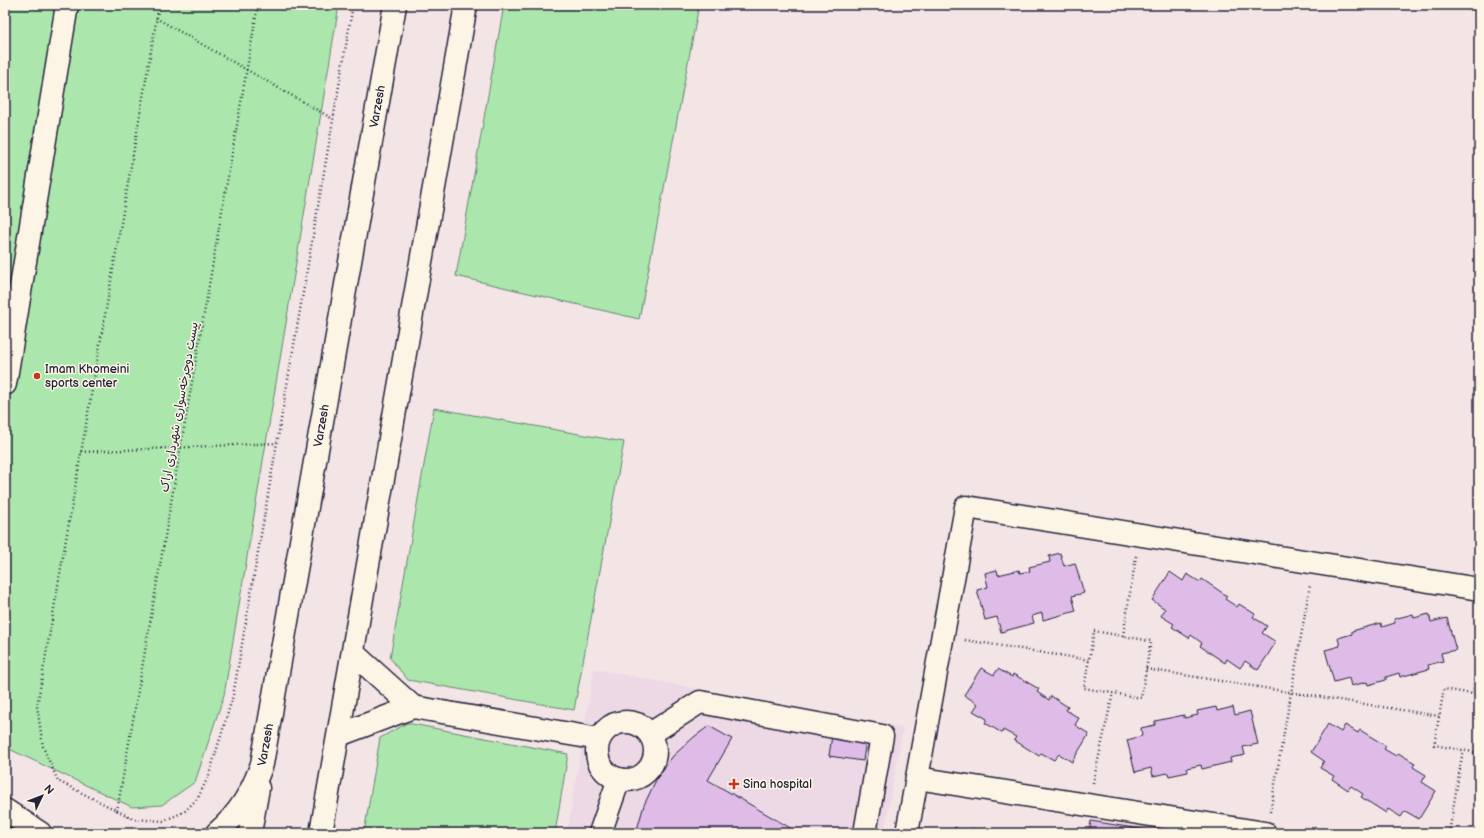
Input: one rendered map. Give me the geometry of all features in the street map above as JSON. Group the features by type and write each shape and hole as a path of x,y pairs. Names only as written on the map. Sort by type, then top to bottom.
{"main road":[{"path":"5,384 13,285 67,5"},
{"name":"Varzesh","path":"217,833 229,822 243,805 255,785 262,764 395,5"},
{"path":"321,833 466,5"},
{"path":"907,833 966,506 1479,589"},
{"path":"353,653 413,707"},
{"path":"650,734 700,702 882,736 865,833"},
{"path":"339,734 413,707 599,739"},
{"path":"623,722 633,723 643,727 650,734 655,743 656,753 653,764 647,772 639,778 619,780 610,776 602,768 598,759 597,749 599,739 605,730 614,724 623,722"},
{"path":"250,833 262,764"},
{"path":"917,778 1088,805 1267,825"},
{"path":"600,833 619,780"},
{"path":"5,810 40,833"}],"path":[{"path":"159,5 37,706 43,747 58,781 134,819 162,821 184,812 198,798 209,775 233,696 353,5"},
{"name":"پیست دوچرخه‌سواری شهرداری اراک","path":"118,811 258,5"},
{"path":"156,18 334,119"},
{"path":"81,452 277,443"},
{"path":"1123,636 1140,534"},
{"path":"1267,825 1313,562"},
{"path":"1094,631 1123,636 1151,641 1141,698 1084,688 1094,631"},
{"path":"942,636 1089,660"},
{"path":"1473,694 1479,656"},
{"path":"1146,669 1439,716"},
{"path":"1479,695 1444,688 1434,745 1479,753"},
{"path":"1088,805 1113,693"},
{"path":"1449,833 1463,750"}],"shaded area":[{"name":"Sina hospital","path":"594,669 903,728 884,833 567,833"}],"green space":[{"path":"5,5 339,5 224,695 195,782 162,805 132,807 5,747"},
{"path":"504,5 699,5 639,319 456,276"},
{"path":"434,408 624,442 574,710 408,680 390,658"},
{"path":"407,723 568,754 555,833 364,833 380,738"}],"building":[{"path":"1060,553 1064,566 1075,563 1084,593 1072,596 1076,611 1043,620 1042,613 1032,616 1034,623 1001,632 997,617 985,620 977,590 988,587 985,573 997,570 998,575 1019,570 1020,573 1030,571 1029,567 1050,562 1049,556"},
{"path":"1170,572 1183,581 1187,574 1200,582 1202,579 1227,596 1225,599 1237,607 1239,604 1255,614 1253,617 1267,626 1262,633 1276,642 1258,670 1245,661 1240,668 1227,659 1225,663 1200,646 1202,643 1191,635 1189,638 1172,627 1174,624 1161,616 1165,609 1152,600"},
{"path":"1413,614 1414,618 1429,614 1431,622 1447,618 1456,650 1441,653 1443,661 1428,665 1429,669 1400,677 1399,673 1386,677 1386,680 1368,685 1367,682 1351,686 1349,678 1334,682 1325,650 1340,646 1338,638 1352,634 1352,631 1381,623 1382,627 1395,623 1394,619"},
{"path":"981,668 994,675 998,669 1012,677 1013,674 1039,689 1037,692 1049,700 1051,696 1068,707 1066,710 1079,718 1075,725 1089,734 1072,762 1059,754 1054,760 1041,753 1039,756 1014,740 1016,737 1003,730 1002,733 985,723 987,719 973,711 978,704 964,695"},
{"path":"1216,707 1217,711 1233,707 1235,715 1250,711 1258,744 1243,747 1245,755 1230,758 1231,762 1202,769 1201,765 1187,768 1188,772 1169,776 1168,773 1153,776 1151,768 1135,772 1127,740 1142,736 1141,728 1155,725 1155,721 1184,715 1184,718 1198,715 1197,711"},
{"path":"1328,724 1341,732 1345,725 1358,733 1360,730 1386,746 1384,749 1396,756 1398,753 1415,763 1413,767 1426,775 1422,782 1436,791 1419,819 1405,811 1401,817 1388,809 1386,813 1361,797 1363,794 1351,786 1348,790 1332,779 1334,776 1320,768 1324,761 1311,752"},
{"path":"709,726 732,739 708,780 799,833 636,833 644,805 657,778 673,756"},
{"path":"832,735 866,740 863,761 829,756"},
{"path":"1479,795 1479,817 1474,797"},
{"path":"1091,821 1165,833 1089,833"},
{"path":"955,827 965,833 951,833"},
{"path":"972,828 979,833 969,833"}],"place":[{"name":"Imam Khomeini sports center","path":"37,376"},
{"name":"Sina hospital","path":"734,784"}]}
